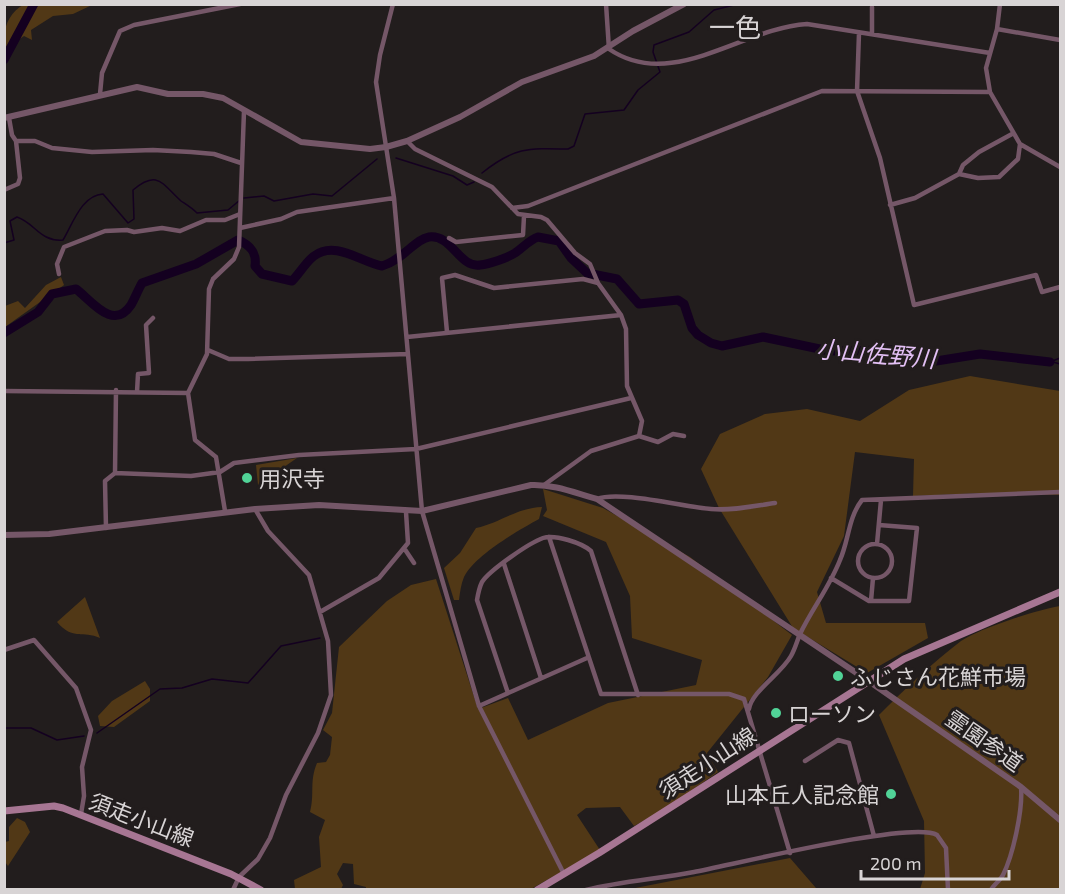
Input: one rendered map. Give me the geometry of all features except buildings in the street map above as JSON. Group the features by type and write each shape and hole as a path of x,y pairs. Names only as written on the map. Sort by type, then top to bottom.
{"main road":[{"name":"須走小山線","path":"537,890 904,659 1060,592"},
{"name":"須走小山線","path":"4,811 54,806 81,814 239,878 261,890"}],"street":[{"path":"100,94 102,73 120,31 134,25 240,4"},
{"path":"393,4 380,55 376,82 394,198 422,511 479,706 564,874"},
{"path":"606,4 609,49 621,58 651,63 689,61 795,24 832,26 859,33 990,52"},
{"path":"4,190 18,184 20,178 16,141 7,118 137,87 168,94 213,95 223,98 301,142 370,149 386,147 407,141 522,82 609,49 633,31 684,4"},
{"path":"1000,4 997,29 986,68 990,92 1012,134 1020,144 1060,167"},
{"path":"872,7 872,34"},
{"path":"997,29 1060,40"},
{"path":"859,33 857,91 880,158 914,305 1036,275 1042,292 1060,287"},
{"path":"512,208 528,206 822,91 990,92"},
{"path":"225,511 216,457 195,440 188,393 208,350 209,289 213,279 234,260 239,247 244,111"},
{"path":"890,205 915,198 959,174 963,165 979,152 1012,134"},
{"path":"16,141 35,141 52,148 92,152 153,150 214,154 241,163"},
{"path":"407,141 415,149 492,187 518,214 547,220 593,269 597,281 621,315 626,329 626,377 631,398 642,421 639,436"},
{"path":"959,174 978,178 999,177 1018,159 1020,144"},
{"path":"240,231 297,212 394,198"},
{"path":"59,274 57,264 64,247 89,236 116,231 134,232 162,228 180,231 206,220 225,220 240,214"},
{"path":"449,238 456,242 523,235 524,216"},
{"path":"447,332 442,278 455,275 494,288 584,279 597,281"},
{"path":"406,337 621,315"},
{"path":"137,392 138,374 149,373 146,325 153,318"},
{"path":"208,350 229,359 408,354"},
{"path":"4,391 116,390 188,393"},
{"path":"115,473 116,390"},
{"path":"106,528 105,481 115,473 191,476 220,472 234,463 299,455 416,449 631,398"},
{"path":"4,535 49,534 255,509 319,506 422,511 523,486 544,485 602,445 622,442 639,436 658,442 673,434 684,436"},
{"name":"霊園参道","path":"544,485 597,499 870,682 1021,787 1060,820"},
{"path":"749,710 753,697 773,680 791,656 799,635 831,578 847,542 852,513 862,500 1060,492"},
{"path":"597,499 615,496 661,500 712,509 775,503"},
{"path":"877,544 881,500"},
{"path":"233,890 239,878 258,860 270,838 286,795 328,709 331,695 331,668 320,612 309,574 268,531 255,509"},
{"path":"320,612 379,578 408,543 406,512"},
{"path":"831,578 871,601 909,601 917,528 879,525"},
{"path":"508,693 477,600 481,583 531,545 549,537 568,541 591,551 638,695"},
{"path":"549,537 587,658 601,694 735,695 744,699 761,749 790,854"},
{"path":"877,544 888,549 892,560 889,571 873,578 863,574 858,559 866,546 877,544"},
{"path":"404,548 414,563"},
{"path":"504,564 541,678"},
{"path":"871,601 873,578"},
{"path":"4,650 34,640 76,688 91,730 82,767 84,796 81,814"},
{"path":"479,706 587,658"},
{"path":"805,761 838,740 849,743 874,836"},
{"path":"991,890 1002,878 1012,852 1013,837 1018,831 1021,787"},
{"path":"586,890 790,854 874,836 921,832 937,835 946,848 948,890"}],"shaded area":[{"path":"23,5 92,5 73,14 53,16 31,30 32,40 24,36 7,48 5,29 7,23"},
{"path":"61,277 64,285 5,327 5,306 18,301 25,308 46,285"},
{"path":"970,376 1060,391 1060,495 982,493 913,496 914,459 855,452 844,536 817,592 826,623 925,623 928,638 867,673 793,628 719,508 701,469 720,434 765,414 807,409 860,421 909,390"},
{"path":"297,458 258,485 256,465"},
{"path":"543,489 603,508 690,557 792,635 768,677 707,753 718,772 662,811 634,826 620,807 586,808 577,815 600,850 531,889 366,889 366,887 354,884 353,864 343,863 337,874 343,885 341,889 295,889 294,880 321,867 319,837 325,820 310,812 317,763 326,762 330,755 332,737 323,730 332,713 339,647 387,601 411,585 436,579 478,709 508,698 528,740 608,703 696,685 702,660 632,638 630,596 606,542 543,516 547,510"},
{"path":"542,507 539,519 498,544 478,560 464,577 459,600 454,600 444,568 460,553 476,528 524,510"},
{"path":"85,597 100,638 73,633 57,622"},
{"path":"1060,606 1060,889 920,889 925,873 924,821 879,715 961,641 1009,620"},
{"path":"145,681 150,689 150,701 114,727 100,726 98,716 112,701"},
{"path":"17,818 25,822 30,832 8,866 5,862 5,842 9,841 9,827"},
{"path":"790,858 816,888 821,889 630,889"}],"waterway":[{"path":"4,60 34,4"},
{"path":"482,173 503,158 522,151 568,149 574,146 585,114 624,110 638,90 660,72 653,52 654,45 689,32 714,10 738,4"},
{"path":"396,158 453,176 467,185 474,182"},
{"path":"244,198 264,196 274,201 313,194 332,196 377,159"},
{"path":"4,243 14,240 10,221 17,217 43,235 55,240 63,240 89,199 103,194 128,223 134,219 133,190 148,180 159,181 197,213 228,210 240,200"},
{"name":"小山佐野川","path":"4,333 38,312 52,294 76,289 102,311 110,315 124,313 131,305 142,283 196,264 238,240 252,250 255,266 262,274 292,281 314,256 331,250 348,253 382,266 424,239 437,237 450,245 466,261 473,265 480,265 512,255 538,237 559,241 571,258 587,273 617,279 639,304 678,300 684,304 692,328 698,335 711,343 722,346 763,337 829,351 895,350 930,362 980,354 1050,362"},
{"path":"1050,362 1060,358"},
{"path":"1053,362 1060,364"},
{"path":"97,733 160,689 182,688 212,679 248,683 281,646 320,638"},
{"path":"4,728 31,728 57,740 84,736"}],"place":[{"name":"用沢寺","path":"247,478"},
{"name":"ふじさん花鮮市場","path":"838,676"},
{"name":"ローソン","path":"776,713"},
{"name":"山本丘人記念館","path":"891,794"}],"district":[{"name":"一色","path":"735,26"}]}
